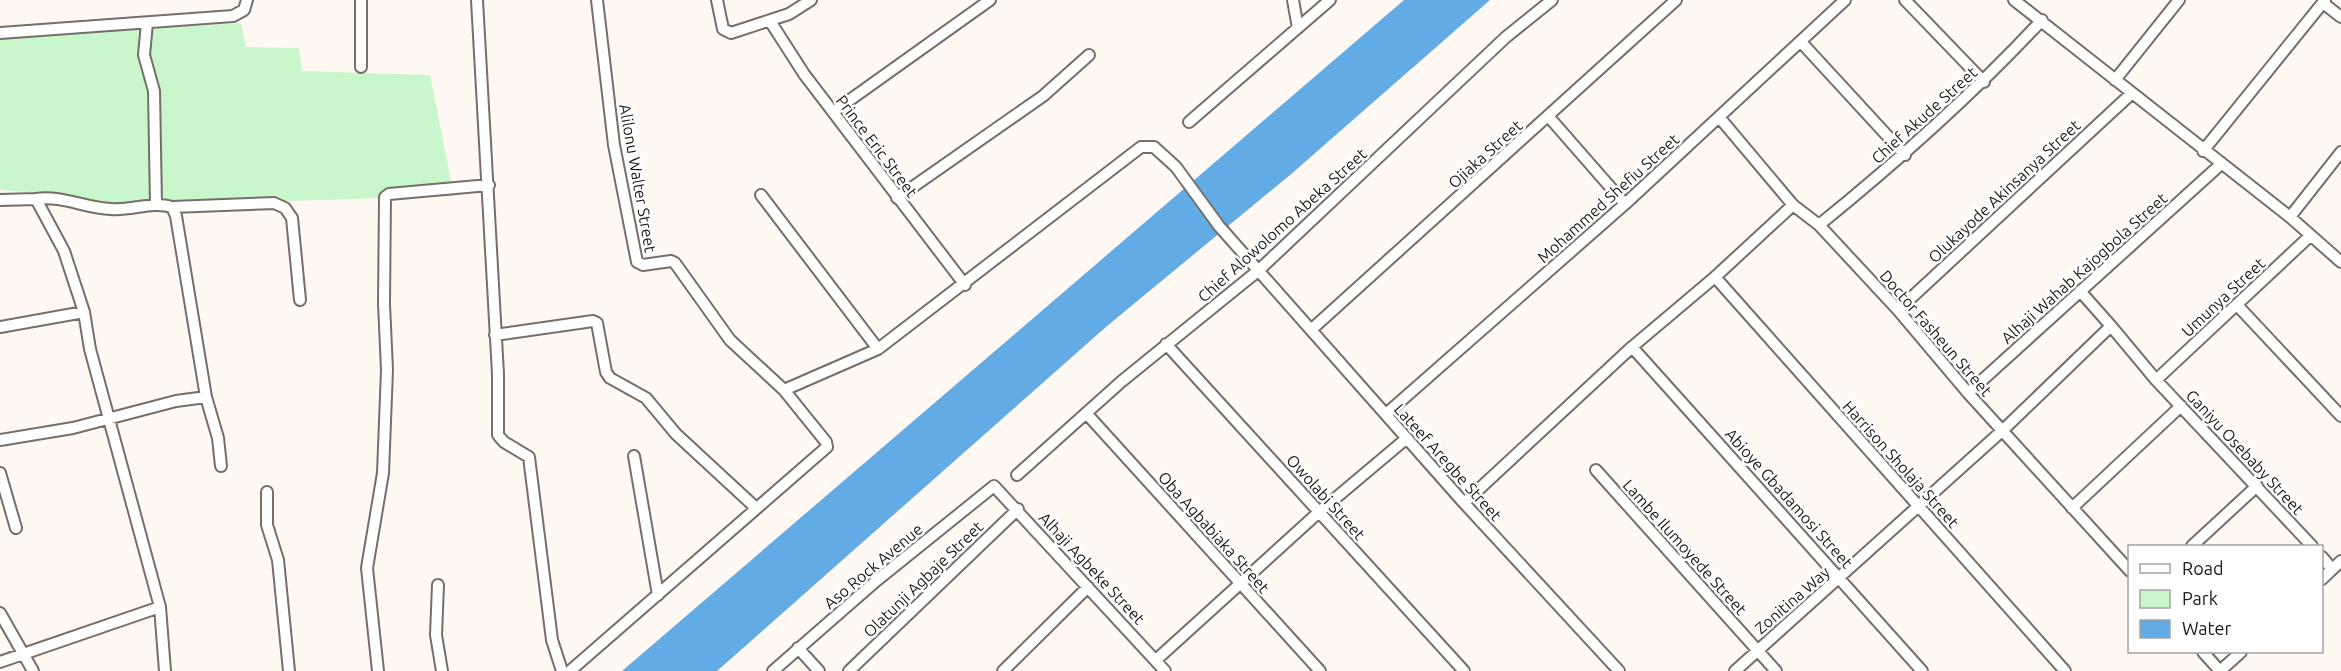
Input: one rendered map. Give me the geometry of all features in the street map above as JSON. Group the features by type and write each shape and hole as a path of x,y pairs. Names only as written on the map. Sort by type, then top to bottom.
{"street":[{"path":"0,33 233,16 244,10 247,0"},
{"path":"361,0 361,67"},
{"path":"477,0 480,81 489,185 498,435 504,442 529,457 549,619 562,671"},
{"name":"Alilonu Walter Street","path":"597,0 614,145 635,257 643,265 675,263 730,340 784,390 826,442 827,447 756,508"},
{"path":"717,0 726,32 770,21 811,0"},
{"path":"833,112 990,0"},
{"path":"1293,0 1298,28"},
{"path":"1189,123 1330,0"},
{"name":"Chief Alowolomo Abeka Street","path":"1017,475 1166,344 1259,270 1506,37 1552,0"},
{"name":"Ojiaka Street","path":"1312,329 1676,0"},
{"name":"Mohammed Shefiu Street","path":"1386,414 1625,204 1845,0"},
{"path":"1905,0 1984,82"},
{"path":"2014,0 2042,20 2220,165 2290,217 2341,262"},
{"path":"2115,80 2179,0"},
{"path":"2203,151 2324,1 2341,17"},
{"name":"Chief Akude Street","path":"1819,225 1905,155 1984,82 2042,20"},
{"name":"Prince Eric Street","path":"770,21 804,74 965,285"},
{"path":"147,23 144,55 154,91 156,205"},
{"path":"1801,42 1905,155"},
{"path":"897,198 1043,96 1089,55"},
{"name":"Olukayode Akinsanya Street","path":"1898,310 2131,94"},
{"path":"1549,117 1625,204"},
{"name":"Doctor Fasheun Street","path":"1719,117 1793,205 1819,225 1898,310 1968,393 2128,569"},
{"name":"Lateef Aregbe Street","path":"784,390 878,350 1141,147 1154,147 1176,167 1219,226 1464,503 1619,671"},
{"path":"2290,217 2341,152"},
{"name":"Alhaji Wahab Kajogbola Street","path":"1968,393 2220,165"},
{"path":"378,671 367,568 383,473 387,370 384,304 385,197 389,194 489,185"},
{"path":"761,195 878,350"},
{"path":"0,200 50,197 113,210 156,205 172,207 274,203 285,208 292,218 300,300"},
{"path":"36,199 64,251 84,312 90,349 160,607 165,671"},
{"path":"1464,503 1632,347 1715,277 1793,205"},
{"path":"172,207 176,216 206,397 218,438 221,466"},
{"name":"Umunya Street","path":"2156,380 2310,236"},
{"name":"Harrison Sholaja Street","path":"1715,277 2065,671"},
{"name":"Ganiyu Osebaby Street","path":"2080,291 2156,380 2311,545"},
{"path":"2237,305 2341,416"},
{"path":"0,327 84,312"},
{"path":"495,335 593,321 597,323 606,372 610,378 646,398 676,434 756,508 570,671"},
{"name":"Zonitina Way","path":"1735,671 2003,430 2111,326"},
{"name":"Owolabi Street","path":"1166,344 1464,671"},
{"name":"Abioye Gbadamosi Street","path":"1632,347 1922,671"},
{"path":"0,440 109,419 176,401 206,397"},
{"path":"2072,508 2181,406"},
{"name":"Oba Agbabiaka Street","path":"1086,413 1320,671"},
{"path":"1156,660 1319,512 1407,438"},
{"path":"634,456 658,595"},
{"name":"Lambe Ilumoyede Street","path":"1596,470 1776,671"},
{"path":"0,473 16,528"},
{"name":"Alhaji Agbeke Street","path":"994,486 1018,509 1165,671"},
{"name":"Aso Rock Avenue","path":"773,671 876,581 994,486"},
{"path":"2193,545 2257,486"},
{"path":"267,492 267,525 278,560 289,671"},
{"name":"Olatunji Agbaje Street","path":"849,671 1018,509"},
{"path":"2323,558 2332,569"},
{"path":"2323,578 2341,561"},
{"path":"438,585 436,635 442,671"},
{"path":"1003,671 1088,587"},
{"path":"0,662 160,607"},
{"path":"0,613 33,671"},
{"path":"798,648 819,671"},
{"path":"2205,653 2220,671 2239,653"}],"green space":[{"path":"241,23 246,47 299,48 302,71 430,75 454,196 156,205 102,204 45,193 0,190 0,38"}],"water":[{"path":"1404,0 1490,0 1290,175 1107,326 717,671 622,671"}]}
